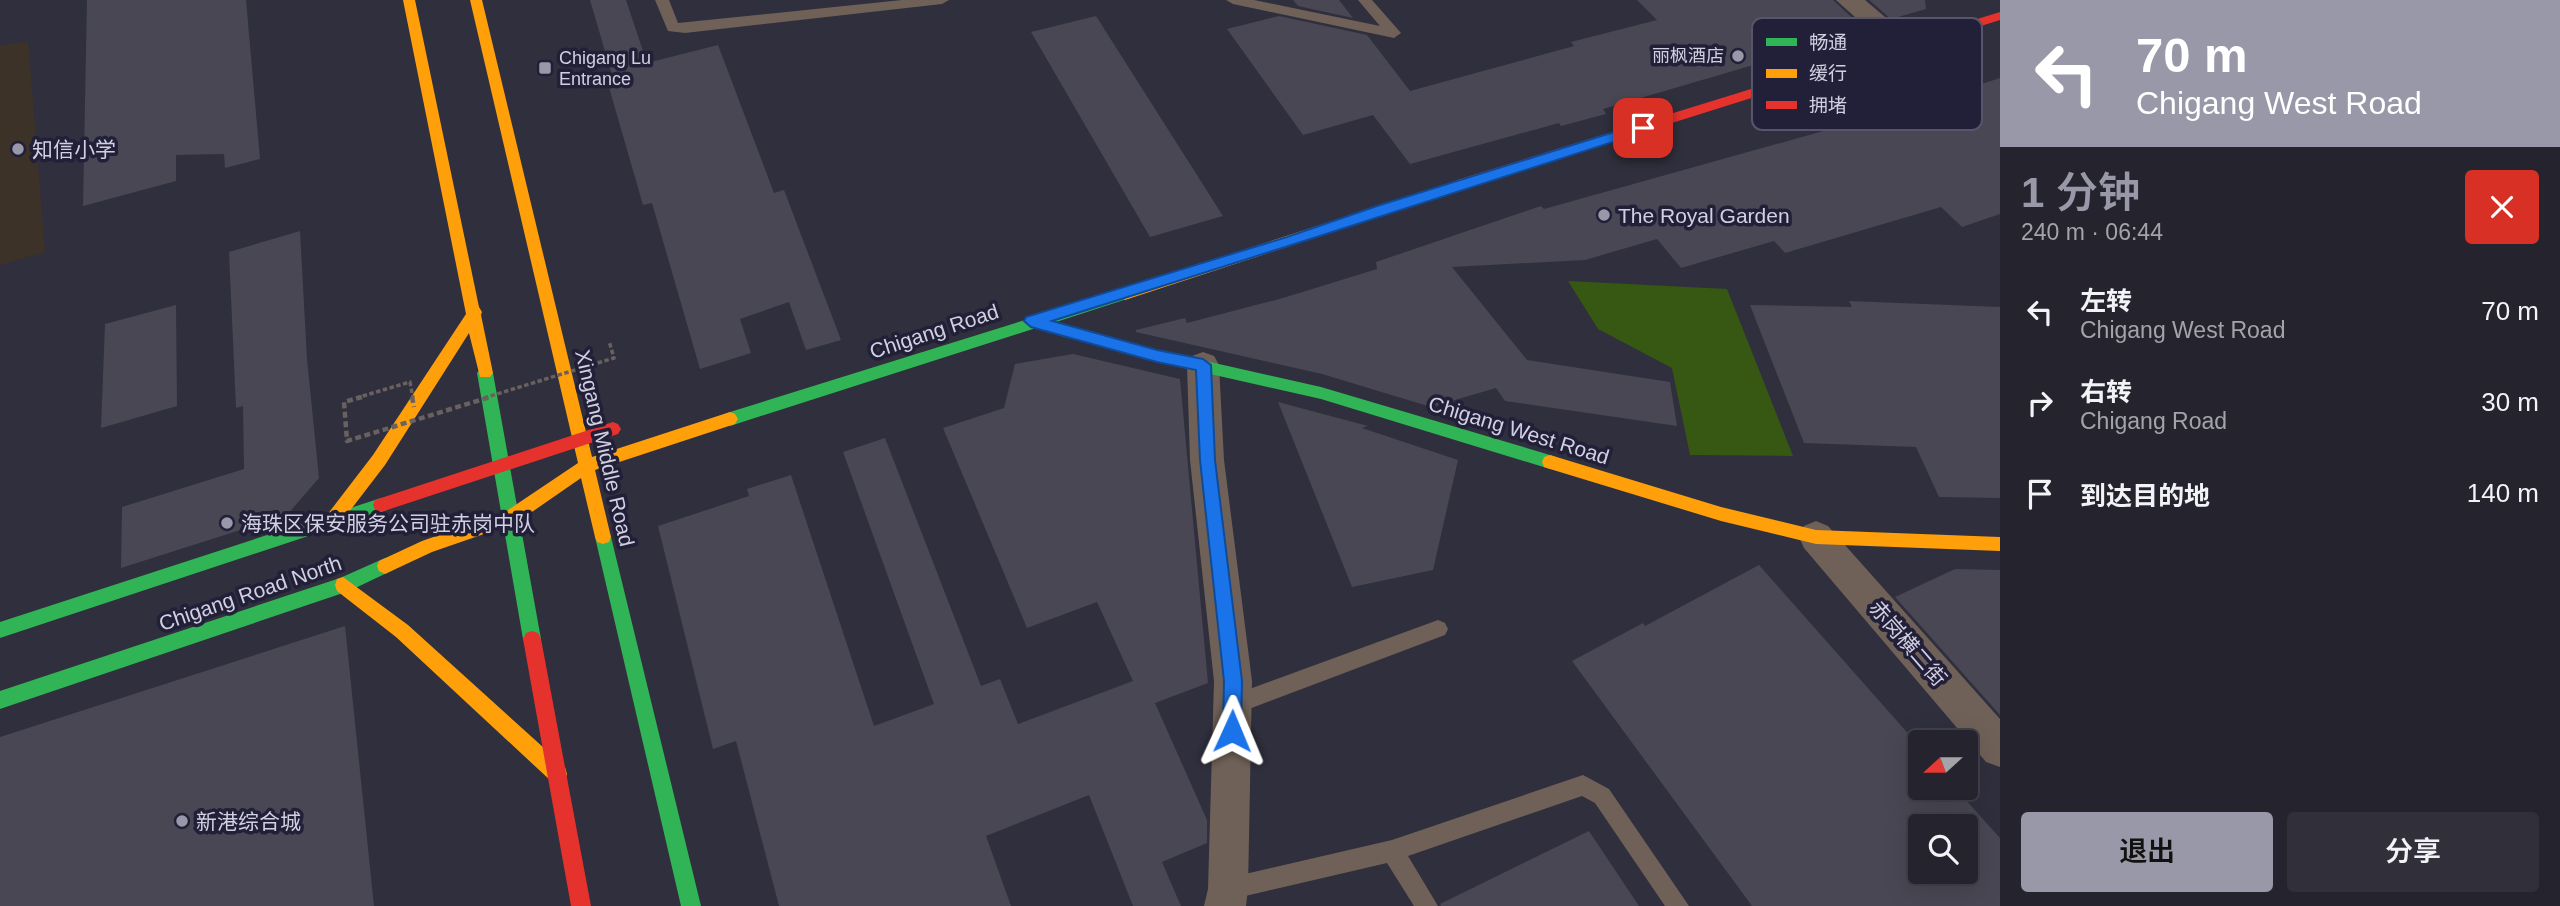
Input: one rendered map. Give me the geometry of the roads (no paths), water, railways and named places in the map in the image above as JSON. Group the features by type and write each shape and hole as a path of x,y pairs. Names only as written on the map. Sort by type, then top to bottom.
{"main road":[{"path":"409,0 504,464 510,517 581,906"},
{"name":"Xingang Middle Road","path":"476,0 691,906"},
{"name":"Chigang Road","path":"1982,22 2000,16"},
{"name":"Chigang Road","path":"510,517 588,465 1031,321 1291,242 1382,209 1752,94"},
{"name":"Chigang Road","path":"1232,242 1296,225 1382,209"},
{"path":"333,520 379,460 475,312"},
{"name":"Chigang West Road","path":"1031,321 1157,356 1321,393 1721,514 1816,537 2000,544"},
{"path":"504,464 631,423"},
{"name":"Chigang Road North","path":"0,630 504,464"},
{"name":"Chigang Road North","path":"0,700 343,585 428,546 510,517"},
{"path":"343,585 402,631 558,774"}],"street":[{"path":"1849,0 1870,18"},
{"path":"1203,365 1208,460 1233,681 1226,897"},
{"name":"赤岗横二街","path":"1816,537 2000,748"}],"lane":[{"path":"662,0 673,27 890,3 942,0"},
{"path":"773,0 780,17"},
{"path":"1233,0 1394,33 1365,0"},
{"path":"1233,705 1438,628"},
{"path":"1226,897 1392,851 1583,785 1602,796 1678,906"},
{"path":"1392,851 1427,906"}],"place":[{"name":"丽枫酒店","path":"1738,56"},
{"name":"Chigang Lu Entrance","path":"545,68"},
{"name":"知信小学","path":"18,149"},
{"name":"The Royal Garden","path":"1604,215"},
{"name":"海珠区保安服务公司驻赤岗中队","path":"227,523"},
{"name":"新港综合城","path":"182,821"}]}
